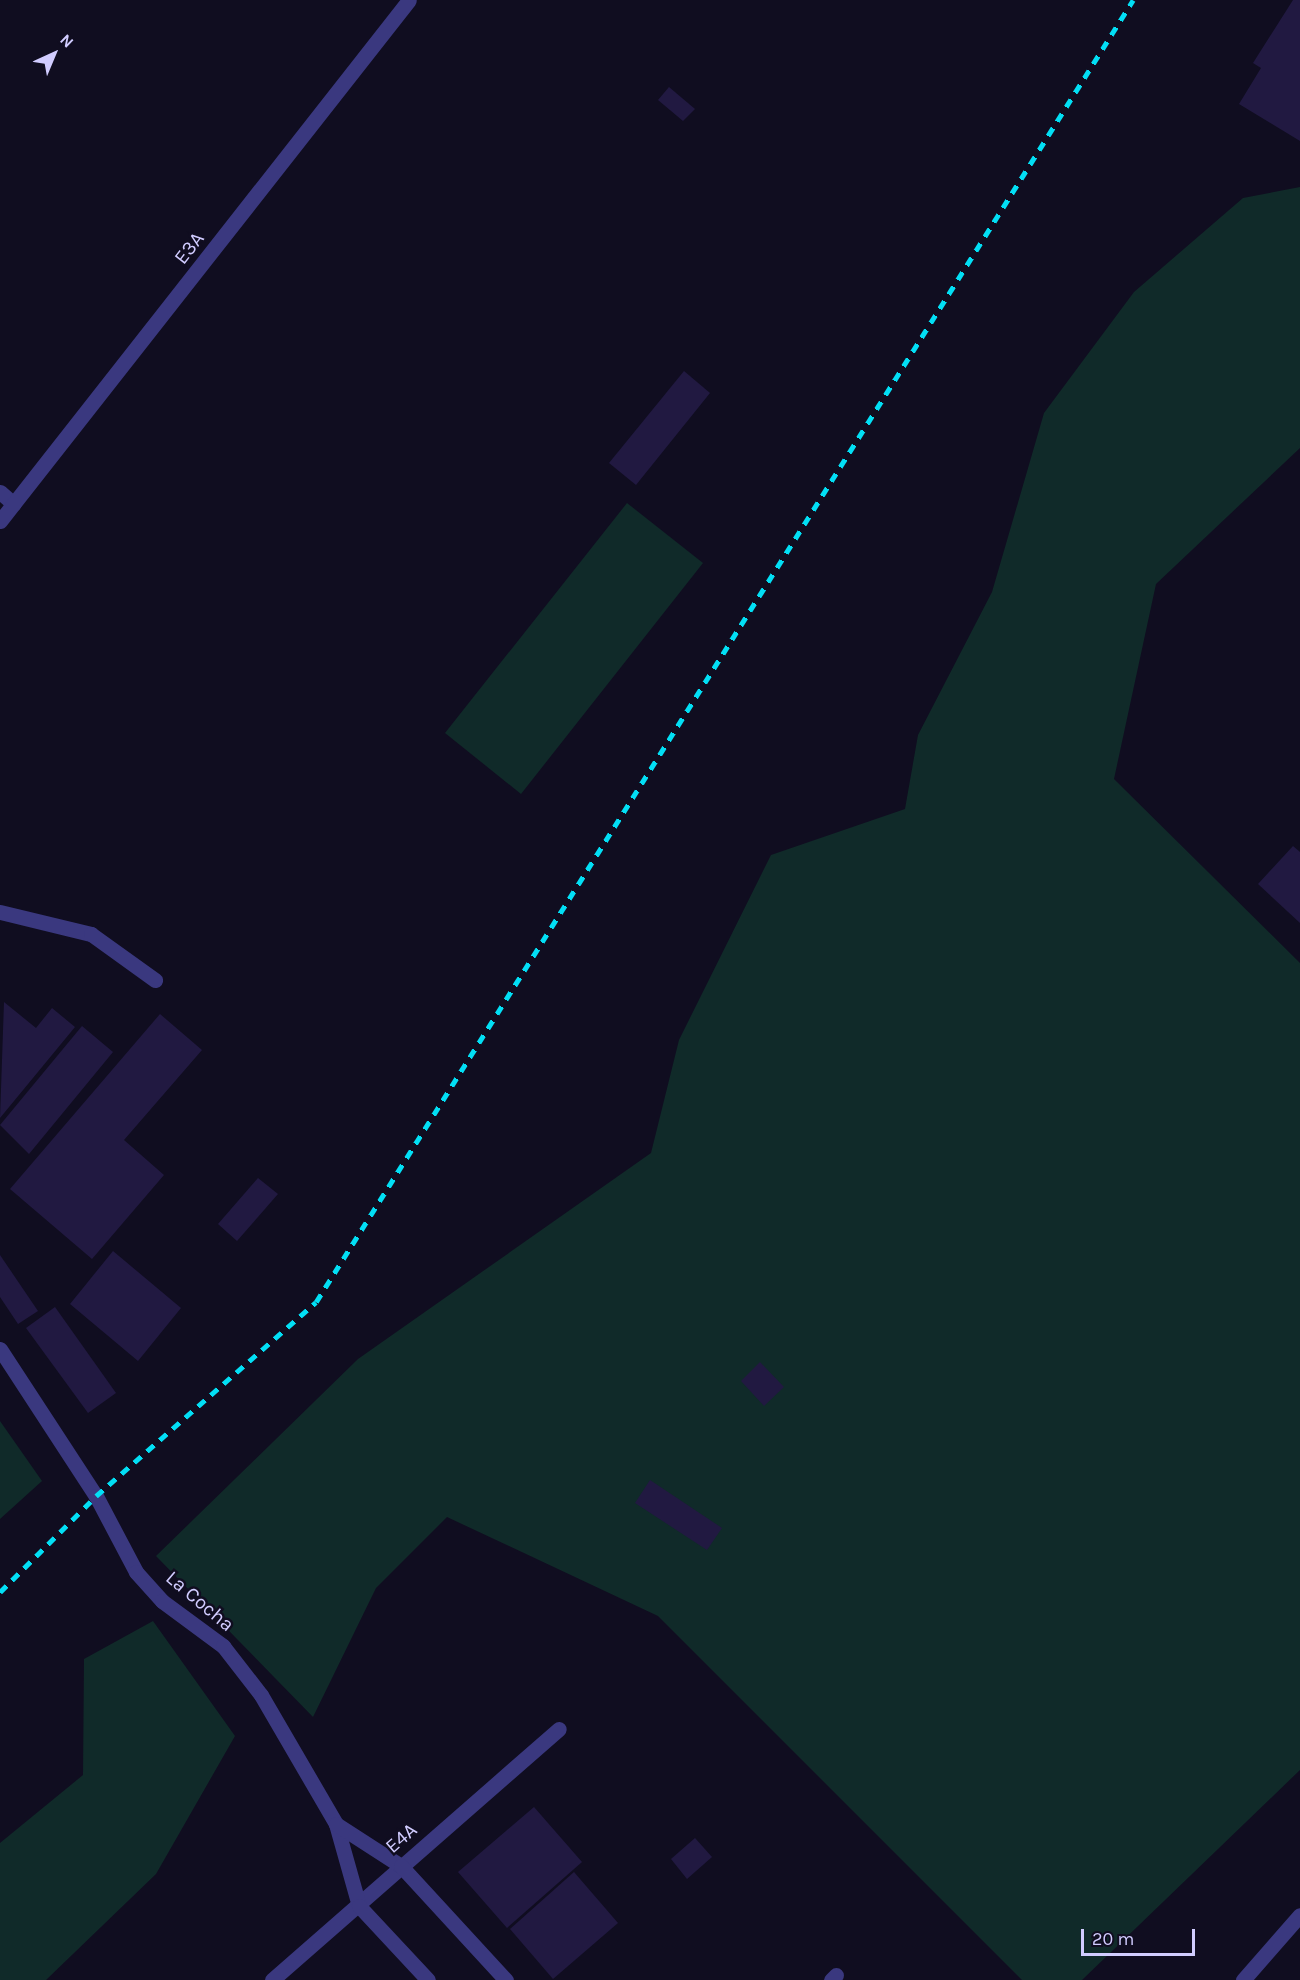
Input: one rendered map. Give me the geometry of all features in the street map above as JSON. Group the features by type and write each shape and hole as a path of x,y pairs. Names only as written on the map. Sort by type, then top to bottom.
{"street":[{"name":"E3A","path":"0,521 409,0"},
{"path":"0,492 14,504"},
{"path":"0,912 91,934 155,980"},
{"name":"La Cocha","path":"0,1349 96,1496 136,1572 162,1601 223,1646 261,1695 336,1824 359,1906 428,1980"},
{"name":"E4A","path":"272,1980 559,1729"},
{"name":"La Cocha","path":"336,1824 401,1866 506,1980"},
{"path":"1243,1980 1300,1915"}],"green space":[{"path":"1300,187 1300,448 1156,584 1114,779 1300,963 1300,1770 1082,1980 1022,1980 658,1616 447,1517 376,1588 313,1717 156,1556 358,1359 651,1153 679,1040 771,855 905,809 918,735 992,592 1044,413 1134,292 1243,198"},
{"path":"627,503 703,563 521,794 445,733"},
{"path":"0,1421 42,1481 0,1519"},
{"path":"153,1621 235,1736 156,1874 46,1980 0,1980 0,1843 83,1775 84,1659"}],"building":[{"path":"1293,0 1300,0 1300,141 1239,104 1261,68 1253,63"},
{"path":"669,87 695,109 683,121 658,100"},
{"path":"684,371 710,393 636,485 609,463"},
{"path":"1293,846 1300,852 1300,923 1258,884"},
{"path":"4,1002 36,1028 52,1008 75,1027 0,1118"},
{"path":"160,1014 202,1050 124,1140 164,1175 92,1259 10,1189"},
{"path":"82,1026 113,1052 29,1154 0,1125"},
{"path":"258,1178 278,1194 237,1241 218,1224"},
{"path":"113,1251 181,1308 138,1361 70,1304"},
{"path":"0,1255 38,1311 18,1324 0,1297"},
{"path":"55,1307 116,1393 88,1413 26,1328"},
{"path":"760,1362 784,1387 764,1406 741,1381"},
{"path":"650,1480 722,1528 707,1550 635,1503"},
{"path":"534,1807 582,1862 507,1928 458,1872"},
{"path":"695,1838 712,1857 687,1879 671,1859"},
{"path":"574,1872 618,1923 553,1979 510,1929"}],"railway":[{"path":"0,1592 96,1496 316,1302 1133,0"}]}
